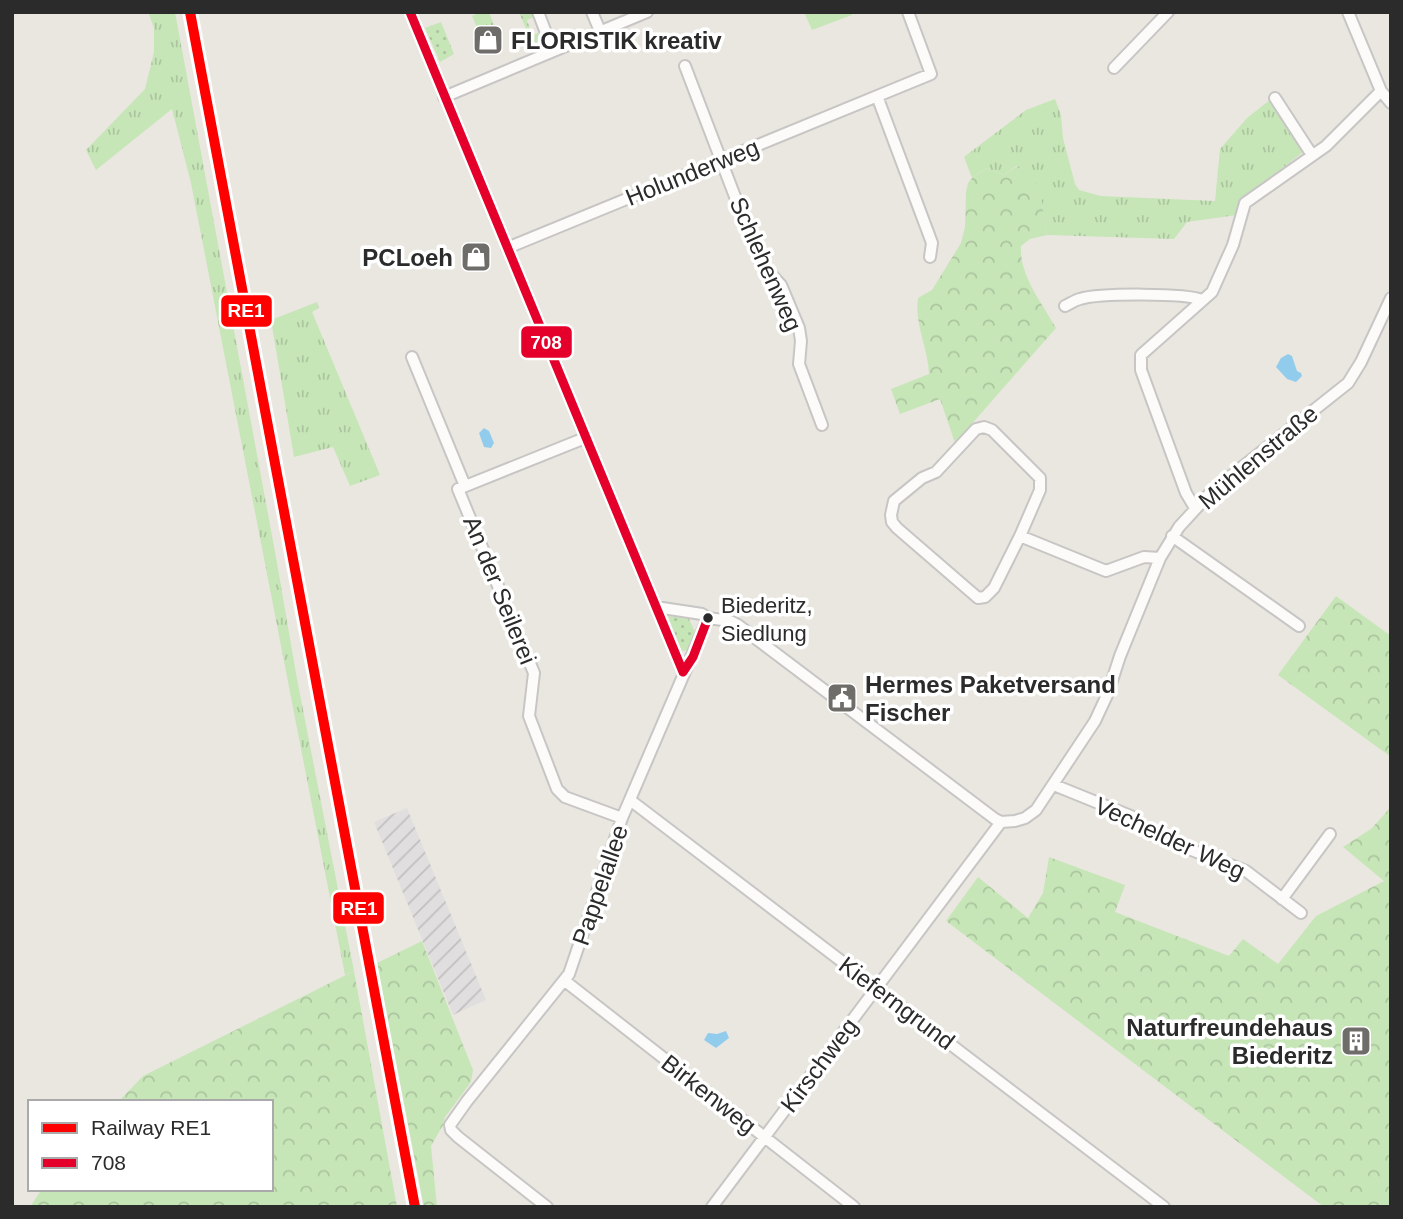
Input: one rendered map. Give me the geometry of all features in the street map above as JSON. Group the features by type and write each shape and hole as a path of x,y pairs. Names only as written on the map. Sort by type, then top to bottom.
{"street":[{"path":"410,12 683,672"},
{"path":"538,12 553,51"},
{"path":"592,12 600,31"},
{"path":"444,97 647,12"},
{"name":"Holunderweg","path":"507,248 931,74 908,12"},
{"path":"1114,68 1168,12"},
{"path":"1348,12 1381,91 1391,103"},
{"name":"Schlehenweg","path":"685,65 760,262 780,285 799,328 799,364 822,425"},
{"path":"1195,508 1186,493 1141,370 1140,360 1148,348 1212,292 1226,264 1245,203 1334,139 1381,91"},
{"path":"877,96 932,243 930,257"},
{"path":"1275,98 1312,155"},
{"path":"1065,306 1080,299 1101,296 1184,296 1203,300"},
{"name":"Mühlenstraße","path":"1001,822 1026,818 1043,802 1095,721 1160,558 1172,536 1212,491 1348,383 1361,362 1391,298"},
{"name":"An der Seilerei","path":"412,357 465,486"},
{"path":"984,427 992,430 1035,473 1041,483 1020,536 994,588 985,597 978,598 897,528 892,522 891,507 894,501 922,478 936,472 976,429 984,427"},
{"name":"An der Seilerei","path":"585,438 458,489 534,673 529,716 557,789 565,797 622,818"},
{"path":"1020,536 1106,571 1144,557 1160,558"},
{"path":"1172,536 1299,626"},
{"path":"656,607 730,621 746,630 1001,822"},
{"name":"Pappelallee","path":"547,1207 450,1128 460,1110 565,981 622,818 708,618"},
{"name":"Vechelder Weg","path":"1054,785 1133,817 1150,834 1246,871 1301,914"},
{"name":"Kieferngrund","path":"630,800 1164,1207"},
{"name":"Kirschweg","path":"712,1207 1001,822"},
{"path":"1282,899 1330,834"},
{"name":"Birkenweg","path":"565,981 854,1207"}],"shaded area":[{"path":"407,808 486,1000 453,1015 374,822"}],"green space":[{"path":"148,12 175,12 297,679 354,971 345,975 191,183 172,109 96,170 86,150 145,89 154,52 154,28"},
{"path":"489,12 494,25 479,32 472,16"},
{"path":"519,12 532,12 534,17 527,20 532,35 541,32 541,47 536,53"},
{"path":"804,12 851,12 852,15 812,30"},
{"path":"441,22 454,54 440,62 425,28"},
{"path":"1055,99 1061,115 1063,138 1075,184 1079,190 1101,196 1215,201 1220,149 1247,118 1271,99 1303,148 1302,153 1241,200 1237,215 1187,222 1174,239 1047,235 1040,195 1026,171 1017,166 1003,175 987,168 972,178 964,157 1026,110"},
{"path":"1018,166 1026,171 1037,186 1047,235 1030,239 1021,246 1021,257 1028,278 1056,328 955,443 940,399 900,414 891,389 929,374 918,317 918,298 932,290 961,243 965,227 968,183 987,168 1003,175"},
{"path":"317,302 319,308 312,312 380,475 350,486 333,447 294,457 271,320"},
{"path":"1336,596 1391,636 1391,757 1278,675"},
{"path":"668,616 689,619 696,634 689,650 681,651"},
{"path":"1391,807 1391,1207 1324,1207 946,921 978,877 1028,918 1043,893 1049,857 1125,885 1115,912 1229,956 1243,939 1278,964 1316,916 1384,881 1343,847 1371,829"},
{"path":"422,941 473,1070 471,1082 445,1117 431,1146 437,1207 424,1207 377,963"},
{"path":"354,971 397,1207 30,1207 41,1191 273,1191 273,1100 120,1100 143,1076"}],"water":[{"path":"1288,354 1292,356 1297,371 1302,376 1296,382 1287,379 1276,367 1281,358"},
{"path":"484,428 489,431 494,443 491,448 484,447 479,433"},
{"path":"726,1031 729,1038 716,1048 704,1040 708,1033"}],"rail line":[{"name":"RE1","path":"190,12 415,1207"}],"transit line":[{"name":"708","path":"410,12 683,672"},
{"name":"708","path":"683,672 693,657 708,618"}],"place":[{"name":"FLORISTIK kreativ","path":"488,40"},
{"name":"PCLoeh","path":"476,257"},
{"name":"Biederitz, Siedlung","path":"708,618"},
{"name":"Hermes Paketversand Fischer","path":"842,698"},
{"name":"Naturfreundehaus Biederitz","path":"1356,1041"}]}
